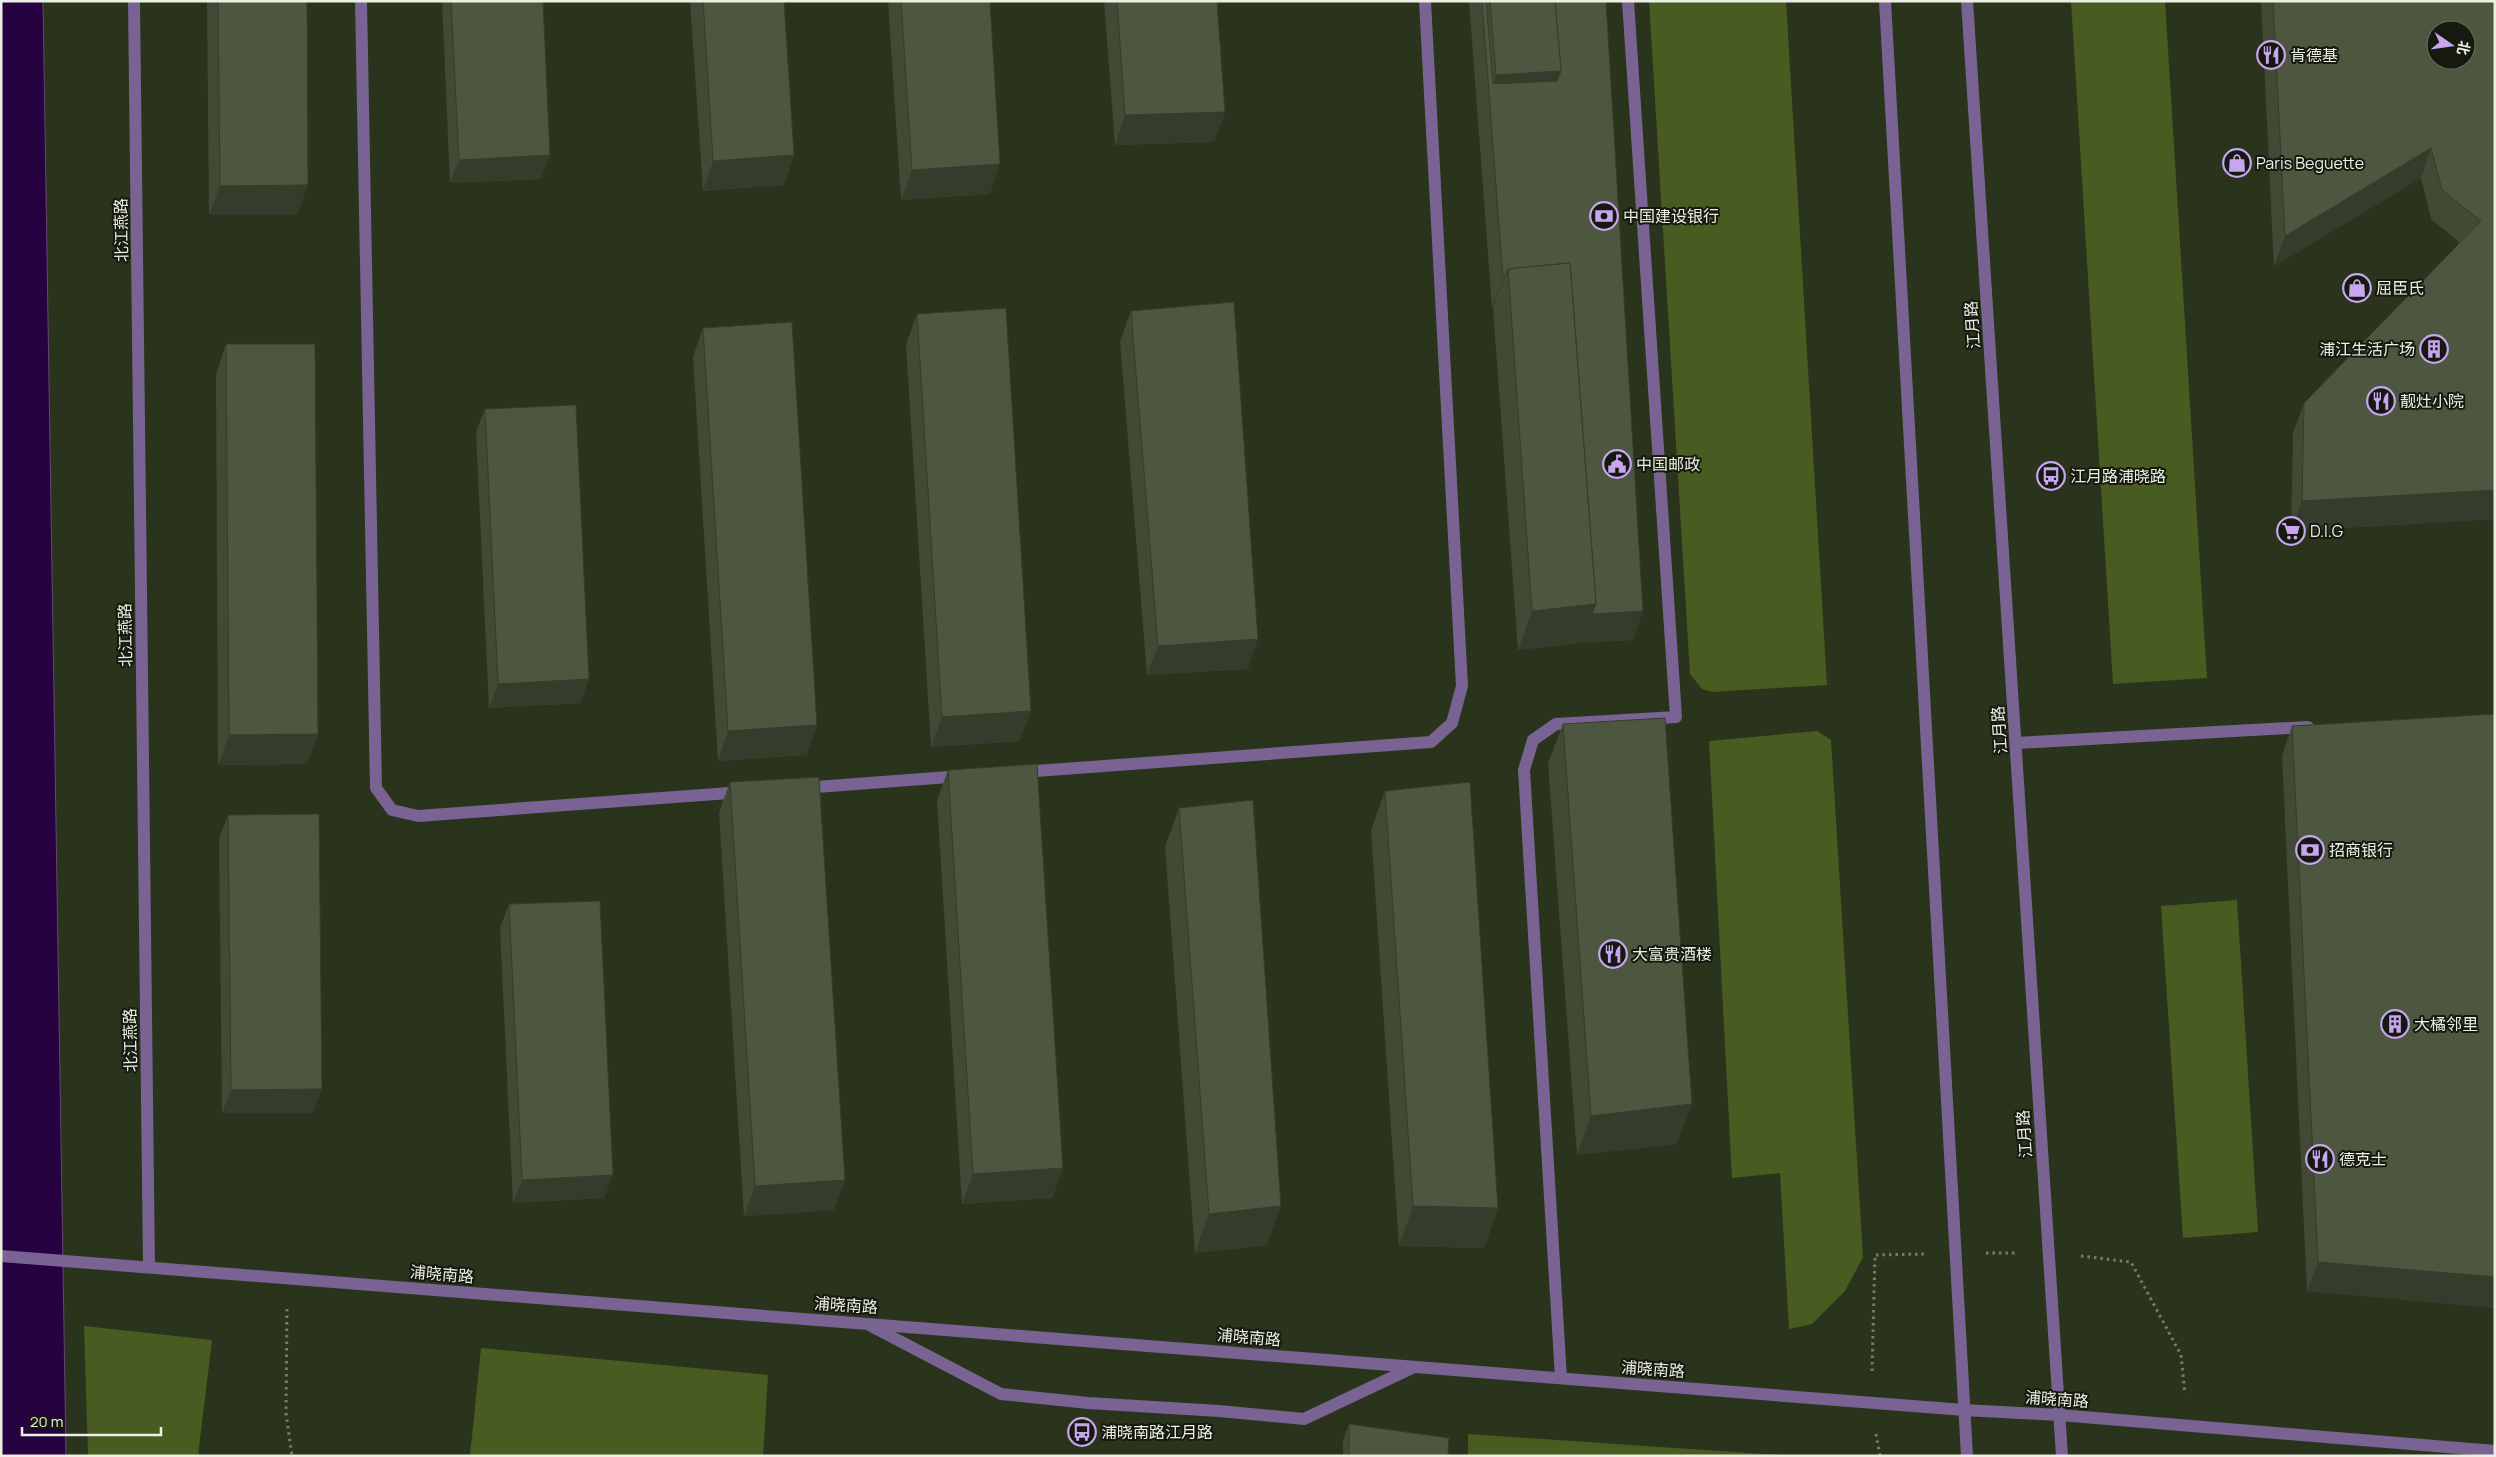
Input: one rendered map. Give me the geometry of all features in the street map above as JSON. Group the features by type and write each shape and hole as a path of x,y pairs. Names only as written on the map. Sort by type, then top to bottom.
{"street":[{"name":"北江燕路","path":"134,1 149,1268"},
{"path":"361,1 376,788 392,810 418,816 756,791"},
{"path":"1014,773 1431,742 1452,723 1462,686 1426,1"},
{"path":"1561,1378 1524,770 1533,740 1556,724 1676,717 1628,1"},
{"path":"1884,1 1967,1456"},
{"name":"江月路","path":"1967,1 2062,1456"},
{"path":"2016,743 2325,726"},
{"path":"785,789 974,776"},
{"name":"浦晓南路","path":"1,1256 1964,1410 2059,1414 2495,1452"},
{"path":"867,1323 1001,1394 1088,1403 1219,1411 1304,1419 1414,1367"}],"path":[{"path":"1880,1456 1871,1402 1875,1255 2048,1253 2131,1262 2181,1355 2188,1425"},
{"path":"288,1278 286,1413 292,1456"}],"green space":[{"path":"1649,1 1786,1 1827,685 1712,692 1702,689 1690,674"},
{"path":"2071,1 2165,1 2207,678 2113,684"},
{"path":"1817,731 1831,740 1863,1257 1845,1291 1812,1324 1789,1329 1780,1173 1732,1178 1709,741"},
{"path":"2237,900 2258,1232 2183,1238 2161,906"},
{"path":"84,1326 212,1340 198,1456 88,1456"},
{"path":"481,1348 768,1375 763,1456 470,1456"},
{"path":"1468,1434 1793,1456 1468,1456"}],"shaded area":[{"path":"1,1 43,1 66,1456 1,1456"}],"building":[{"path":"218,1 307,1 308,185 220,186"},
{"path":"451,1 543,1 550,155 459,160"},
{"path":"703,1 784,1 794,155 713,161"},
{"path":"901,1 990,1 1000,164 912,170"},
{"path":"1117,1 1217,1 1225,112 1125,115"},
{"path":"1482,1 1486,1 1493,84 1557,81 1561,71 1555,1 1606,1 1643,611 1592,614 1596,604 1570,263 1508,269 1503,279"},
{"path":"1490,1 1555,1 1561,71 1496,75"},
{"name":"浦江生活广场","path":"2273,1 2495,1 2495,490 2302,501 2304,403 2481,221 2442,190 2431,148 2285,236"},
{"path":"1570,263 1596,604 1532,611 1508,269"},
{"path":"1234,302 1258,639 1158,646 1131,311"},
{"path":"1006,308 1031,711 942,717 917,314"},
{"path":"792,322 817,725 728,731 703,328"},
{"path":"226,344 315,344 318,734 229,735"},
{"path":"576,405 589,679 498,684 485,409"},
{"name":"大橘邻里","path":"2495,714 2495,1277 2318,1262 2292,726"},
{"name":"大富贵酒楼","path":"1665,718 1692,1104 1591,1116 1563,724"},
{"path":"1037,764 1063,1168 973,1174 948,770"},
{"path":"819,777 845,1180 755,1186 730,782"},
{"path":"1470,782 1498,1208 1413,1206 1385,791"},
{"path":"1253,800 1281,1206 1209,1214 1179,808"},
{"path":"319,814 322,1089 231,1090 228,815"},
{"path":"600,901 613,1175 522,1180 509,904"},
{"path":"1349,1424 1449,1438 1448,1456 1349,1456"}],"place":[{"name":"肯德基","path":"2271,55"},
{"name":"Paris Beguette","path":"2237,163"},
{"name":"中国建设银行","path":"1604,216"},
{"name":"屈臣氏","path":"2357,288"},
{"name":"浦江生活广场","path":"2434,349"},
{"name":"靓灶小院","path":"2381,401"},
{"name":"中国邮政","path":"1617,464"},
{"name":"江月路浦晓路","path":"2051,476"},
{"name":"D.I.G","path":"2291,531"},
{"name":"招商银行","path":"2310,850"},
{"name":"大富贵酒楼","path":"1613,954"},
{"name":"大橘邻里","path":"2395,1024"},
{"name":"德克士","path":"2320,1159"},
{"name":"浦晓南路江月路","path":"1082,1432"}]}
